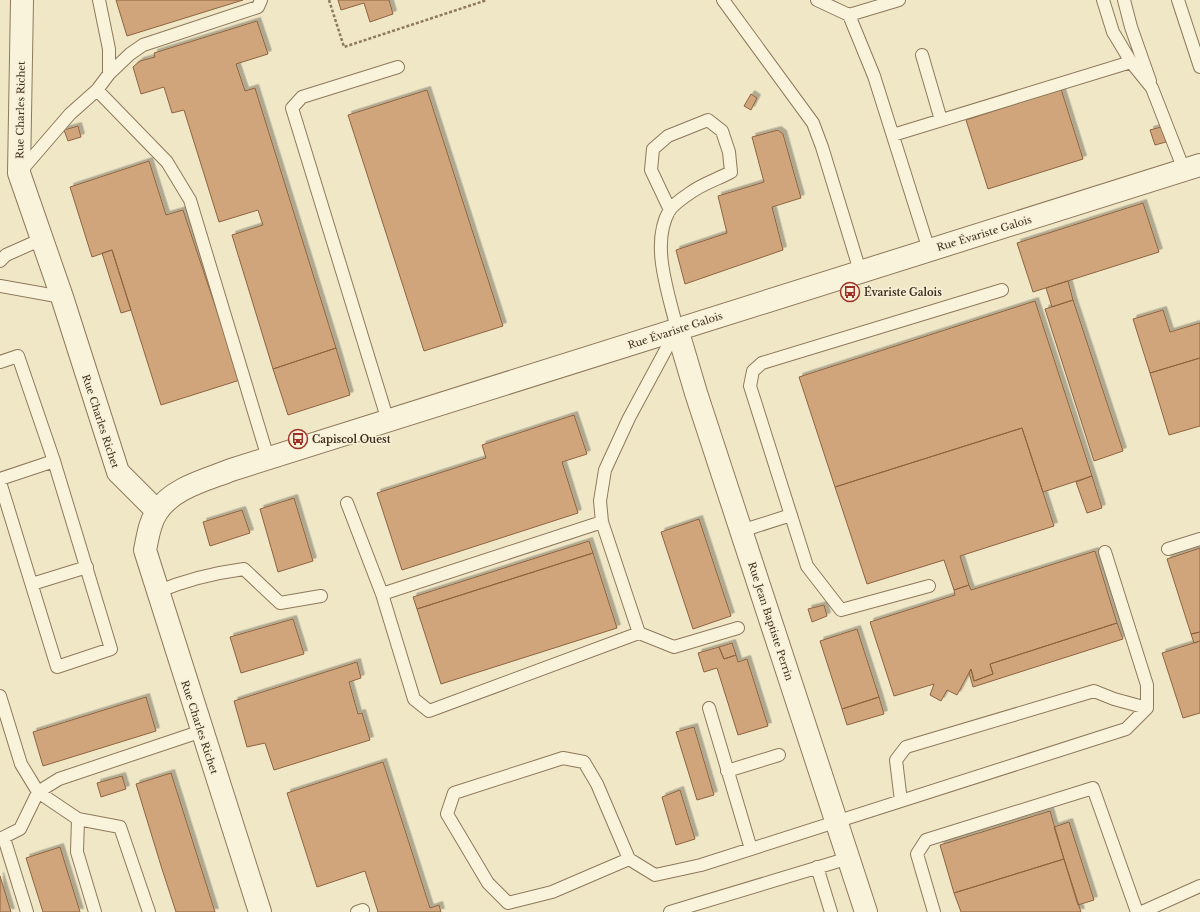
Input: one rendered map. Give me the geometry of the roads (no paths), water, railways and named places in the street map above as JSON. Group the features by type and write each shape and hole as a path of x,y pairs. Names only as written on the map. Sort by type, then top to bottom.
{"street":[{"name":"Rue Charles Richet","path":"22,0 19,173 62,297 118,472 157,511 149,528 145,550 157,592 260,912"},
{"name":"Rue Évariste Galois","path":"157,511 172,496 191,486 231,470 1192,167"},
{"name":"Rue Jean Baptiste Perrin","path":"677,329 741,531 838,822 866,912"}],"lane":[{"path":"99,0 109,48 109,74"},
{"path":"19,173 70,114 97,90 109,74 130,54 143,45 258,7 262,0"},
{"path":"723,0 812,123 822,147 860,272"},
{"path":"817,0 849,15 899,0"},
{"path":"1103,0 1113,32 1131,62 1152,88"},
{"path":"1124,0 1131,27 1152,88 1192,167"},
{"path":"1178,0 1200,67"},
{"path":"849,15 874,76 929,250"},
{"path":"922,55 941,120"},
{"path":"893,135 1131,62"},
{"path":"388,421 292,108 302,97 398,67"},
{"path":"97,90 167,162 190,200 268,458"},
{"path":"639,633 602,522 600,501 605,470 629,418 677,329 662,265 660,250 665,223 670,210 690,192 731,172 729,152 722,131 708,120 668,136 653,149 651,170 670,210"},
{"path":"0,261 6,255 42,239"},
{"path":"0,286 62,297"},
{"path":"929,586 840,610 807,566 750,386 753,371 762,363 1002,290"},
{"path":"0,362 18,356 54,461 111,649 57,667 0,480 54,461"},
{"path":"347,503 382,594 414,699 429,711 639,633 674,647 738,628"},
{"path":"741,531 791,516"},
{"path":"382,594 602,522"},
{"path":"1168,549 1200,539"},
{"path":"629,859 552,892 508,904 488,883 447,814 454,793 563,758 584,762 597,784 629,859 655,875 701,865 1126,729 1147,708 1147,685 1105,552"},
{"path":"32,584 87,567"},
{"path":"157,592 176,584 210,574 244,569 280,603 321,596"},
{"path":"901,801 896,760 906,747 1094,691 1114,699 1147,708"},
{"path":"0,696 21,764 38,792 78,819 120,827 149,912"},
{"path":"709,708 751,849"},
{"path":"27,912 2,838 20,829 38,792 59,779 202,730"},
{"path":"727,771 779,755"},
{"path":"934,912 917,854 926,840 1093,788 1137,912"},
{"path":"78,819 77,852 95,912"},
{"path":"670,912 704,907 817,867 849,858"},
{"path":"817,867 831,912"},
{"path":"1142,912 1200,886"}],"place":[{"name":"Évariste Galois","path":"850,292"},
{"name":"Capiscol Ouest","path":"298,439"}]}
